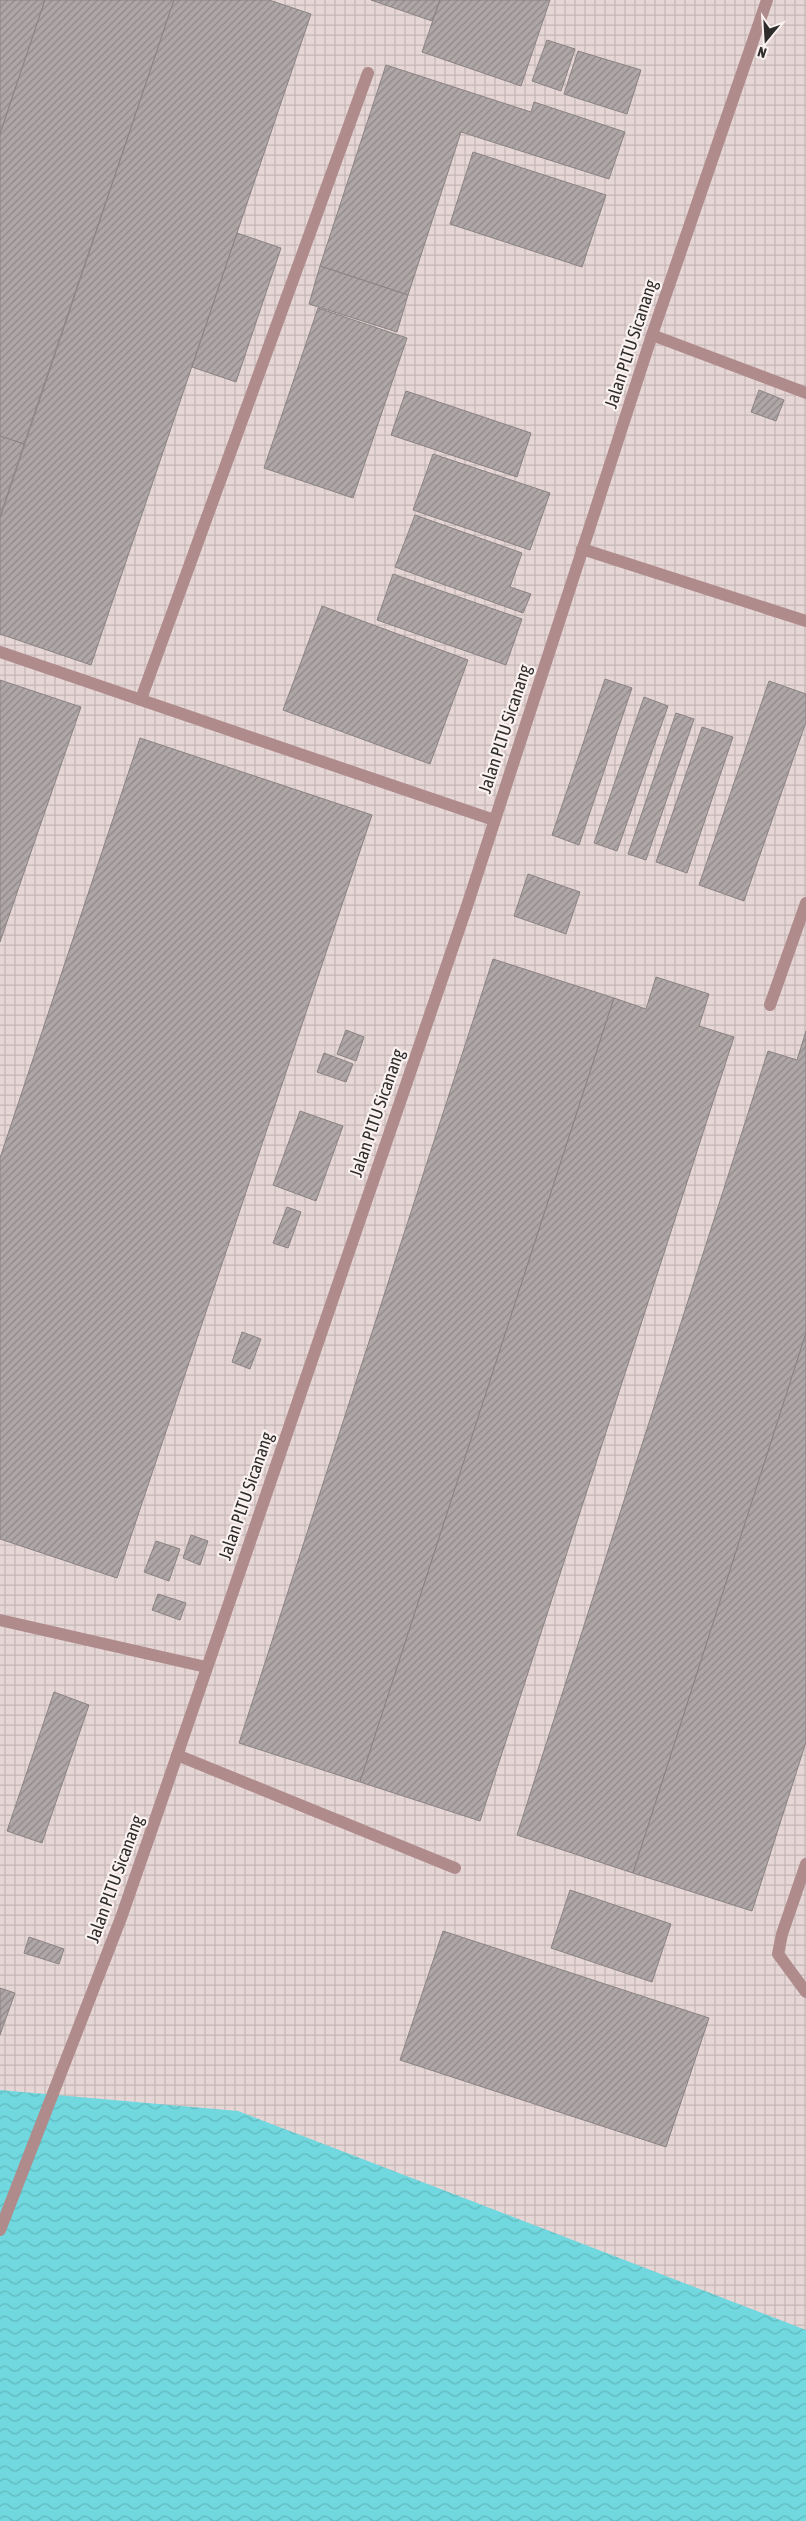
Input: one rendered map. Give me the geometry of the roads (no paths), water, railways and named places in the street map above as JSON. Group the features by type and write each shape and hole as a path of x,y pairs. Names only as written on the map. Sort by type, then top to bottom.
{"lane":[{"name":"Jalan PLTU Sicanang","path":"0,2230 121,1918 177,1755 467,906 652,334 766,0"},
{"path":"141,699 368,73"},
{"path":"652,334 806,392"},
{"path":"582,549 806,621"},
{"path":"0,652 494,820"},
{"path":"770,1006 806,903"},
{"path":"0,1620 206,1667"},
{"path":"177,1755 455,1868"},
{"path":"806,1864 782,1934 778,1954 806,1992"}],"water":[{"path":"0,2090 238,2111 806,2330 806,2521 0,2521"}]}
